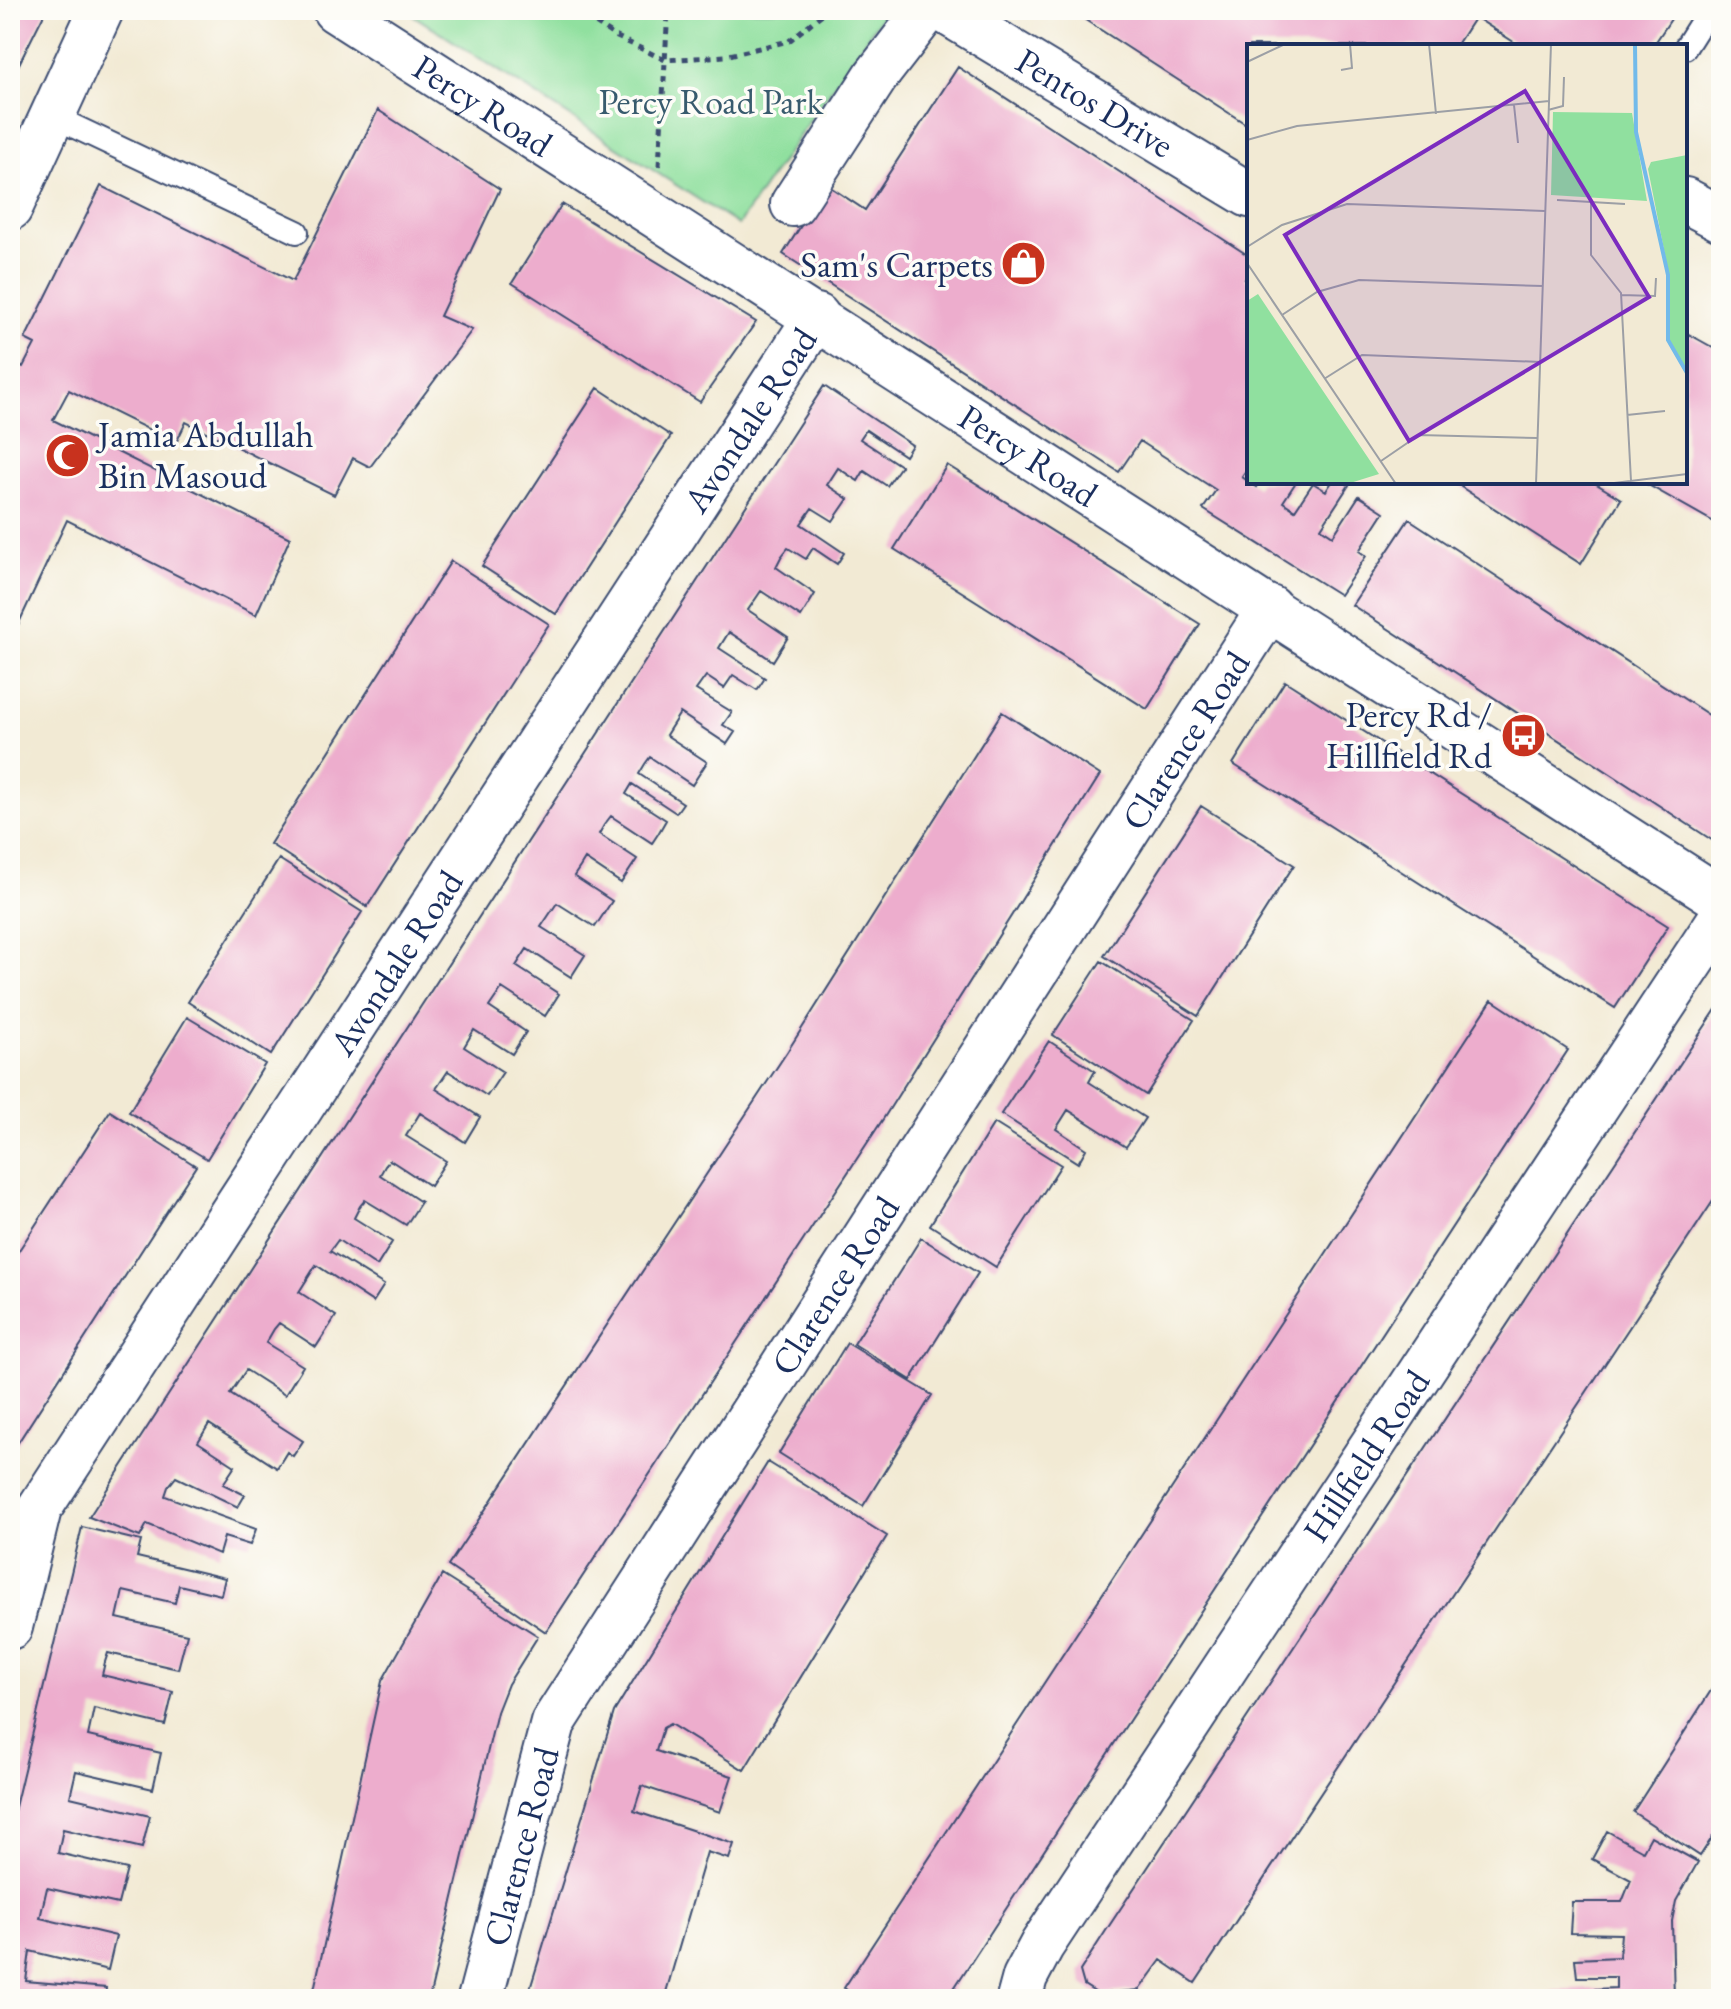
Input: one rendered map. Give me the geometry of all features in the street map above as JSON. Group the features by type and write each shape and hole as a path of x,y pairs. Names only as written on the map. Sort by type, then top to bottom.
{"street":[{"path":"10,208 101,10"},
{"name":"Percy Road","path":"335,10 817,316 1721,899"},
{"path":"793,204 876,76 927,10"},
{"name":"Pentos Drive","path":"943,10 1247,194"},
{"path":"1687,201 1721,219"},
{"name":"Avondale Road","path":"10,1627 39,1509 817,316"},
{"name":"Clarence Road","path":"480,1999 553,1723 1270,608"},
{"name":"Hillfield Road","path":"1019,1999 1025,1977 1042,1945 1721,918"}],"lane":[{"path":"1687,45 1709,10"},
{"path":"52,116 297,232"}],"path":[{"path":"576,10 615,36 665,60 725,56 789,41 827,10"},
{"path":"657,215 668,10"}],"green space":[{"name":"Percy Road Park","path":"405,10 886,10 738,225"}],"building":[{"path":"10,10 46,10 10,82"},
{"path":"1070,10 1677,10 1654,44 1517,44 1475,17 1457,44 1247,44 1247,125"},
{"name":"Sam's Carpets","path":"958,67 1247,255 1247,470 1242,477 1247,484 1257,487 1259,484 1295,484 1283,502 1295,510 1312,484 1326,491 1331,484 1349,485 1321,528 1333,536 1359,496 1384,512 1359,551 1366,556 1340,595 1203,509 1216,490 1140,441 1119,472 783,254 827,185 865,210"},
{"path":"378,110 500,189 440,316 472,330 370,467 353,458 334,495 186,422 176,443 69,390 53,420 290,538 256,615 67,520 10,642 10,369 13,362 23,367 35,344 25,339 101,186 293,281"},
{"path":"562,204 756,322 700,402 512,283"},
{"path":"1687,333 1721,352 1721,526 1647,484 1687,484"},
{"path":"824,386 912,445 905,456 866,430 860,439 901,466 887,486 864,471 858,481 838,468 827,485 848,499 833,521 812,508 801,524 844,553 837,564 813,548 806,559 788,548 781,557 776,567 815,594 801,617 761,591 748,610 788,637 773,661 729,632 719,648 765,678 757,690 733,675 724,688 706,676 696,690 732,712 723,725 735,732 727,744 680,713 666,735 707,762 692,785 650,757 645,764 639,774 683,803 676,813 632,784 626,794 666,820 652,843 611,816 604,825 599,834 637,859 621,883 585,859 574,876 612,901 595,927 557,903 541,927 585,955 571,977 527,949 516,966 559,994 545,1016 502,988 489,1007 526,1032 512,1054 474,1030 464,1047 503,1072 487,1096 448,1071 436,1089 480,1117 465,1142 420,1113 406,1136 446,1161 430,1186 390,1160 385,1166 380,1175 421,1202 406,1225 365,1200 360,1206 354,1218 392,1242 377,1266 338,1240 330,1251 384,1285 373,1302 316,1265 299,1292 336,1316 316,1347 279,1323 274,1329 266,1343 303,1366 285,1395 246,1370 230,1394 303,1441 293,1456 287,1452 277,1468 209,1424 198,1442 235,1466 223,1484 245,1495 238,1507 176,1477 168,1487 165,1496 256,1529 250,1545 224,1537 219,1554 147,1524 140,1537 89,1517"},
{"path":"598,388 671,436 556,614 482,566"},
{"path":"947,465 1200,624 1147,709 894,549"},
{"path":"1463,484 1596,484 1621,499 1581,564 1461,487"},
{"path":"1409,519 1721,723 1721,846 1352,605"},
{"path":"451,561 549,624 367,907 270,844"},
{"path":"1285,681 1668,926 1615,1008 1233,764"},
{"path":"1002,712 1100,775 885,1116 546,1632 448,1566 787,1052"},
{"path":"1201,806 1294,865 1198,1016 1104,956"},
{"path":"279,859 362,912 271,1055 188,1002"},
{"path":"1101,961 1194,1020 1146,1095 1053,1035"},
{"path":"1492,1000 1568,1050 947,1999 861,1999 844,1988"},
{"path":"1721,1002 1721,1189 1195,1983 1161,1960 1139,1990 1098,1994 1084,1985 1080,1971"},
{"path":"187,1017 265,1064 207,1159 129,1112"},
{"path":"1049,1041 1095,1071 1089,1082 1145,1118 1126,1147 1068,1110 1056,1129 1086,1149 1078,1163 1001,1114"},
{"path":"110,1111 196,1166 10,1455 10,1264"},
{"path":"994,1123 1061,1165 996,1267 930,1225"},
{"path":"921,1238 978,1273 911,1380 854,1344"},
{"path":"847,1343 932,1395 863,1506 779,1453"},
{"path":"768,1462 887,1536 744,1770 670,1724 663,1728 656,1751 732,1776 720,1812 642,1786 634,1811 734,1844 729,1859 707,1852 664,1999 527,1999 614,1712"},
{"path":"82,1527 141,1541 137,1557 225,1578 221,1595 179,1585 175,1603 123,1591 117,1618 187,1634 178,1669 108,1653 105,1662 102,1675 173,1692 165,1725 94,1708 88,1736 161,1753 153,1789 76,1771 70,1797 150,1816 142,1848 63,1829 58,1853 127,1869 118,1904 47,1888 40,1918 116,1936 108,1970 30,1951 26,1981 106,1988 105,1999 10,1999 10,1828"},
{"path":"442,1575 538,1636 508,1684 497,1712 429,1999 312,1999 382,1681"},
{"path":"1721,1675 1721,1824 1700,1856 1633,1812"},
{"path":"1607,1831 1643,1851 1651,1836 1698,1862 1676,1901 1672,1921 1674,1999 1551,1999 1551,1991 1616,1988 1616,1977 1577,1977 1575,1959 1619,1957 1621,1934 1570,1933 1572,1902 1622,1902 1631,1880 1592,1859"}],"place":[{"name":"Sam's Carpets","path":"1024,264"},
{"name":"Jamia Abdullah Bin Masoud","path":"67,455"},
{"name":"Percy Rd / Hillfield Rd","path":"1523,735"}]}
